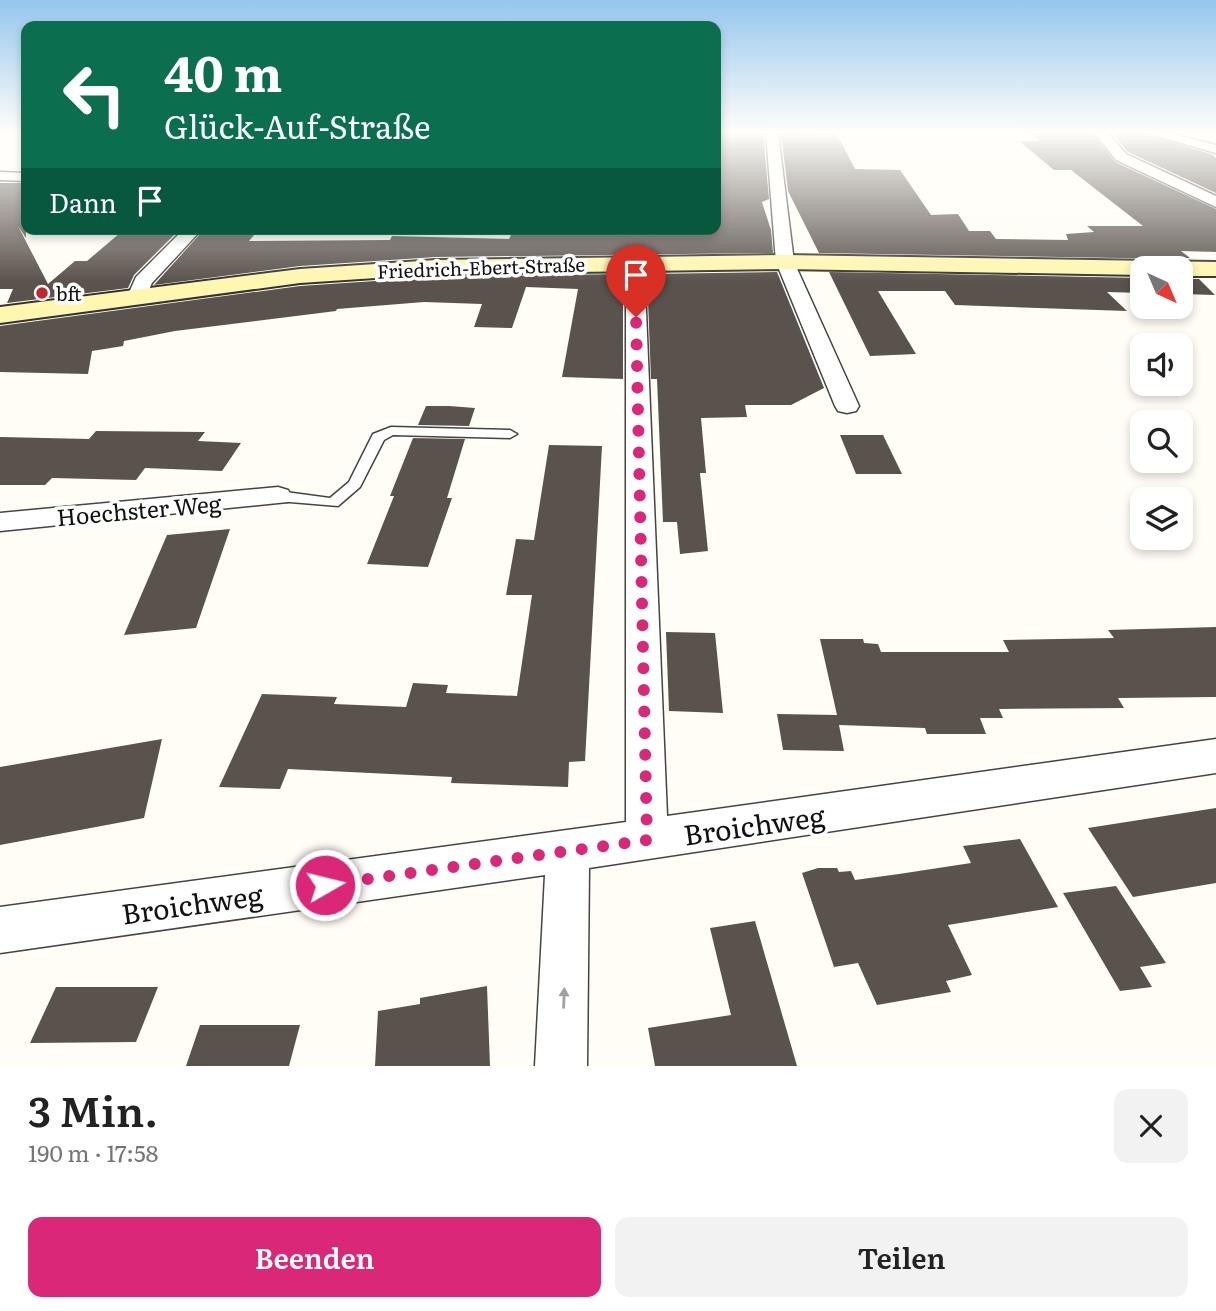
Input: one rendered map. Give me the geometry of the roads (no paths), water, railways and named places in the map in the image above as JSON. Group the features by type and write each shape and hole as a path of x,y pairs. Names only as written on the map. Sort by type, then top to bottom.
{"main road":[{"name":"Friedrich-Ebert-Straße","path":"0,315 327,274 462,266 785,262 1216,269"}],"street":[{"path":"777,183 785,262 847,406"},
{"path":"1175,183 1216,202"},
{"path":"137,297 143,281 188,235"},
{"path":"635,262 647,840"},
{"name":"Hoechster Weg","path":"0,522 278,496"},
{"name":"Broichweg","path":"0,930 647,840 1216,756"},
{"path":"561,1066 568,851"}],"lane":[{"path":"278,496 334,503 355,484 378,437 391,431 510,433"}],"place":[{"name":"bft","path":"42,293"}]}
